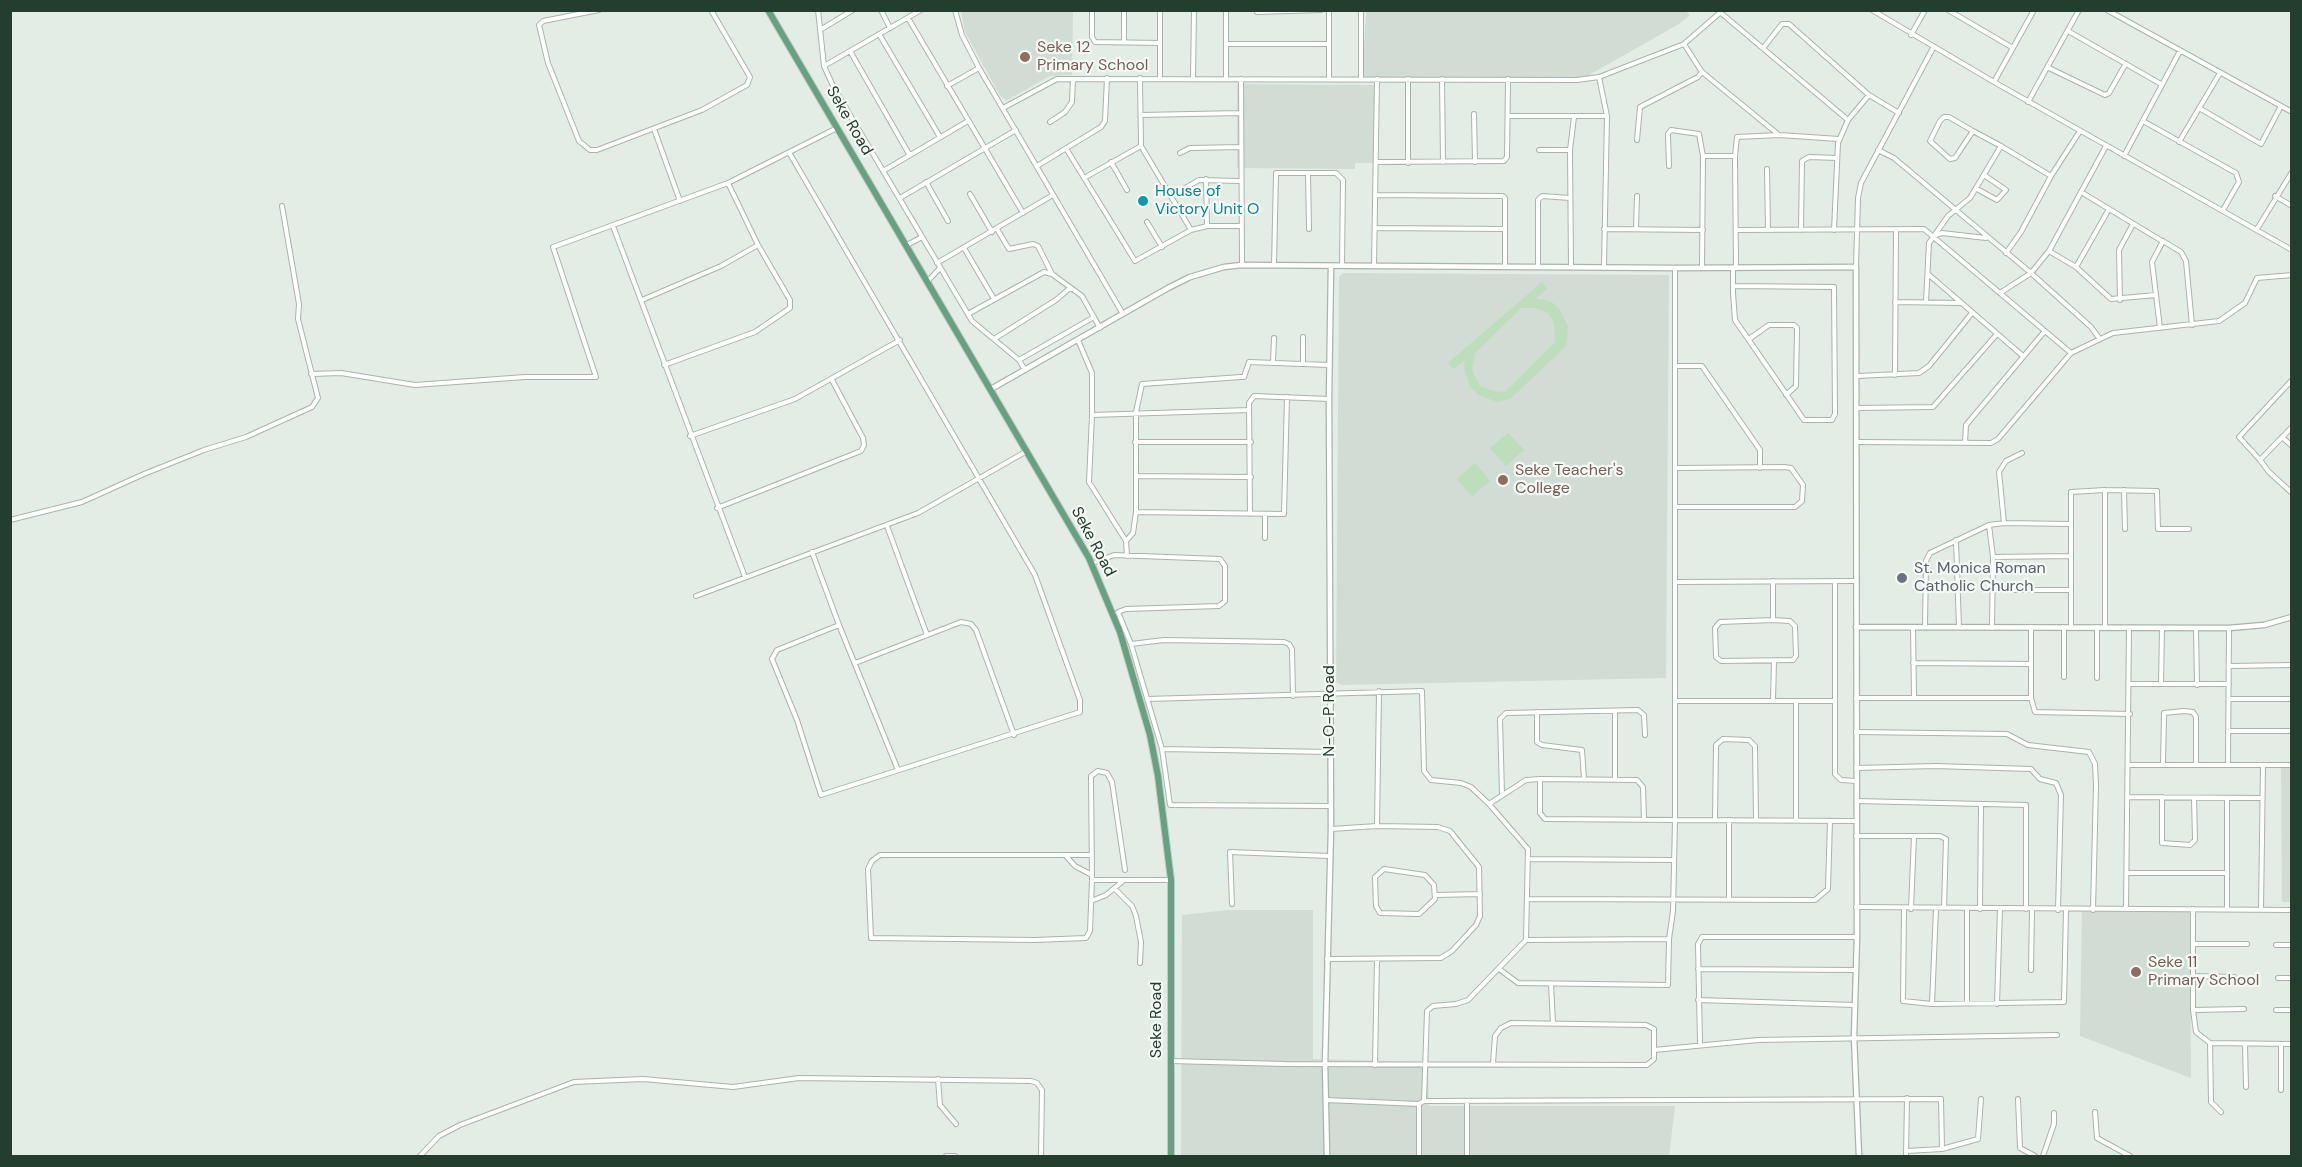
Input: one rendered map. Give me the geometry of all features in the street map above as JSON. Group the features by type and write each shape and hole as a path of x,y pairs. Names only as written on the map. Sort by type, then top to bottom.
{"main road":[{"name":"Seke Road","path":"768,10 1089,558 1120,632 1150,735 1158,776 1171,880 1171,1156"}],"street":[{"path":"599,10 543,21 539,24 548,63 579,141 584,148 597,150 654,129 724,99 745,87 750,76 711,10"},
{"path":"818,10 824,66 834,88 974,324 1019,360 1025,370"},
{"path":"820,30 853,10"},
{"path":"881,10 890,28"},
{"path":"824,66 921,10"},
{"path":"955,10 962,35 980,68 1123,314"},
{"path":"1092,10 1093,41 1160,43"},
{"path":"1124,10 1124,42"},
{"path":"1160,10 1161,78"},
{"path":"1193,79 1194,10"},
{"path":"1226,10 1226,79"},
{"path":"1257,12 1321,10"},
{"path":"1329,10 1329,79"},
{"path":"1361,10 1361,79"},
{"path":"1911,35 1924,10"},
{"path":"1948,10 2013,48"},
{"path":"2028,102 2049,68 2079,10"},
{"path":"2107,10 2292,112"},
{"path":"1875,11 1933,48 2292,250"},
{"path":"1994,82 2033,11"},
{"path":"1003,108 1052,80 1107,78 1577,80 1599,77 1684,44 1722,12 1848,120"},
{"path":"908,18 1023,213"},
{"path":"1764,47 1782,24 1789,24 1869,95 1899,113"},
{"path":"2068,31 2162,84"},
{"path":"879,34 940,137"},
{"path":"1226,44 1329,44"},
{"path":"1684,44 1702,72 1779,135"},
{"path":"1859,1156 1854,1037 1857,970 1858,376 1856,267 1858,198 1861,183 1933,48"},
{"path":"850,51 909,154"},
{"path":"2124,156 2180,51"},
{"path":"2049,68 2105,95 2109,93 2125,65"},
{"path":"948,86 980,68"},
{"path":"1637,140 1640,106 1698,77 1702,72"},
{"path":"2179,142 2220,73"},
{"path":"1599,77 1607,116 1604,267"},
{"path":"1037,166 1096,131 1105,121 1107,78"},
{"path":"1140,78 1142,146 1191,230"},
{"path":"1442,78 1443,162"},
{"path":"1050,122 1065,112 1072,102 1073,79"},
{"path":"1242,79 1240,181 1242,265"},
{"path":"1374,266 1377,79"},
{"path":"1408,79 1408,163"},
{"path":"1376,162 1502,162 1506,159 1508,79"},
{"path":"1834,230 1839,139 1848,120 1869,95"},
{"path":"2199,108 2261,144 2281,106"},
{"path":"1141,115 1241,113"},
{"path":"1474,114 1475,162"},
{"path":"1508,116 1607,116"},
{"path":"1571,267 1570,150 1574,117"},
{"path":"1973,130 1955,158 1950,159 1930,141 1944,117 1973,130 2051,176"},
{"path":"2143,120 2236,173 2239,182 2223,210"},
{"path":"883,171 968,121"},
{"path":"312,374 341,373 415,386 525,377 596,377 554,247 728,183 790,154 837,128"},
{"path":"654,129 680,201"},
{"path":"900,198 985,151 1016,130"},
{"path":"1669,166 1668,134 1671,130 1699,135 1703,156 1702,268"},
{"path":"2006,253 2080,131"},
{"path":"1734,286 1834,287 1835,414 1832,420 1804,420 1735,320 1734,286 1736,230 1735,156 1737,137 1779,135 1839,139"},
{"path":"1084,178 1142,146"},
{"path":"1926,302 1929,243 1940,225 1964,206 1977,189 2001,146"},
{"path":"2000,293 2031,273 2049,251 2106,146"},
{"path":"1180,153 1190,148 1241,147"},
{"path":"1066,150 1132,259 1139,260 1191,230 1207,226 1241,226"},
{"path":"1539,150 1570,150"},
{"path":"1878,150 1894,158 2031,273 2091,327 2099,338"},
{"path":"790,154 981,478 1035,575 1082,706 1077,715 821,795 797,720 772,659 777,650 839,625"},
{"path":"1703,156 1735,156"},
{"path":"1801,230 1802,161 1809,157 1837,158"},
{"path":"1111,162 1127,190"},
{"path":"1767,169 1768,230"},
{"path":"2257,229 2292,172"},
{"path":"1274,265 1276,173 1336,173 1341,177 1342,266"},
{"path":"1308,173 1310,229"},
{"path":"1977,189 1997,200 2006,190 1984,175"},
{"path":"1206,180 1207,226"},
{"path":"1171,196 1195,182 1240,181"},
{"path":"926,182 948,221"},
{"path":"664,365 721,347 755,332 790,308 790,300 758,245 728,183"},
{"path":"2081,192 2181,252 2186,261 2192,325"},
{"path":"970,194 992,232"},
{"path":"927,282 939,265 1054,195"},
{"path":"1376,195 1500,195 1505,198 1505,267"},
{"path":"1538,267 1538,200 1542,196 1570,198"},
{"path":"1636,229 1637,196"},
{"path":"2276,196 2292,206"},
{"path":"10,520 82,502 204,450 246,437 312,407 318,398 298,319 299,304 282,206"},
{"path":"2076,267 2109,209"},
{"path":"1147,222 1162,247"},
{"path":"2120,300 2119,250 2133,224"},
{"path":"613,226 717,508 745,577"},
{"path":"1375,228 1504,229"},
{"path":"997,229 1009,249 1033,244 1038,246 1053,274 1082,296 1100,328"},
{"path":"1604,229 1703,230"},
{"path":"1736,230 1924,229 2071,353"},
{"path":"1895,375 1896,230"},
{"path":"1934,236 1942,233 1987,238"},
{"path":"906,246 922,237"},
{"path":"2160,328 2152,262 2163,241"},
{"path":"642,300 721,266 758,245"},
{"path":"964,248 994,299"},
{"path":"2049,251 2076,267 2105,294 2120,300 2156,295"},
{"path":"991,389 1190,277 1210,270 1242,265 1856,267"},
{"name":"N-O-P Road","path":"1327,1156 1324,1064 1331,829 1329,365 1331,266"},
{"path":"1499,969 1518,983 1668,985 1677,701 1675,268"},
{"path":"968,314 1039,272 1053,274"},
{"path":"1928,274 2023,356"},
{"path":"1857,442 1991,443 1998,440 2071,353 2113,333 2219,321 2234,313 2245,303 2257,278 2292,275"},
{"path":"994,339 1056,300 1070,288"},
{"path":"1895,302 1961,303"},
{"path":"1858,376 1919,374 1929,366 1972,313"},
{"path":"1019,360 1095,317"},
{"path":"1749,340 1769,325 1794,325 1797,328 1797,386 1786,395"},
{"path":"1965,443 1966,424 2044,331"},
{"path":"1858,408 1934,407 1997,334"},
{"path":"1303,337 1304,363"},
{"path":"1273,362 1274,338"},
{"path":"690,436 790,401 832,380 900,340"},
{"path":"1078,340 1092,373 1089,482 1126,541 1127,556"},
{"path":"1126,541 1133,533 1136,512 1136,412 1140,387 1144,383 1241,377 1244,376 1249,362 1329,365"},
{"path":"1676,366 1702,366 1760,450 1760,468"},
{"path":"717,508 861,451 864,445 863,438 832,380"},
{"path":"2292,380 2239,437 2269,472 2292,493"},
{"path":"1250,513 1249,403 1254,396 1329,399"},
{"path":"1136,512 1284,514 1287,397"},
{"path":"1092,414 1249,410"},
{"path":"2260,460 2292,426"},
{"path":"2282,437 2292,446"},
{"path":"1135,442 1251,442"},
{"path":"696,596 887,526 929,507 1027,451"},
{"path":"2004,523 1998,472 2006,461 2022,453"},
{"path":"1676,468 1791,468 1803,485 1800,506 1676,507"},
{"path":"1136,476 1251,477"},
{"path":"2105,490 2105,628"},
{"path":"2124,490 2125,530"},
{"path":"2064,677 2071,590 2071,492 2157,491 2158,529 2189,529"},
{"path":"1264,538 1265,514"},
{"path":"1925,627 1927,557 1956,540 1989,525 2004,523 2070,524"},
{"path":"1989,525 1993,557 1992,627"},
{"path":"887,526 927,635"},
{"path":"1956,540 1959,627"},
{"path":"812,552 898,770"},
{"path":"1096,562 1114,555 1220,559 1225,566 1225,601 1219,606 1126,609 1118,612 1131,644 1162,749 1170,804 1330,806"},
{"path":"1993,557 2072,556"},
{"path":"1773,581 1773,620"},
{"path":"1834,581 1835,774 1841,780 1856,782"},
{"path":"1677,582 1856,581"},
{"path":"1993,590 2071,590"},
{"path":"1856,627 2196,629 2264,625 2292,617"},
{"path":"1773,620 1794,623 1796,656 1791,661 1721,661 1716,654 1716,628 1720,622 1773,620"},
{"path":"855,663 961,622 971,624 976,630 1014,735"},
{"path":"1912,626 1914,697"},
{"path":"2031,627 2032,710 2038,713 2130,714"},
{"path":"2097,627 2097,678"},
{"path":"2126,909 2131,684 2129,628"},
{"path":"2162,628 2162,684"},
{"path":"2228,764 2229,628"},
{"path":"2196,629 2197,685"},
{"path":"1131,644 1164,640 1284,642 1289,644 1292,650 1293,696"},
{"path":"1773,701 1774,661"},
{"path":"1913,663 2031,664"},
{"path":"2230,666 2292,665"},
{"path":"2131,684 2229,684"},
{"path":"1377,826 1379,690"},
{"path":"1147,699 1293,696 1379,690 1422,691 1424,771 1431,780 1467,785 1489,804 1524,842 1528,859 1526,940 1468,1000 1456,1004 1433,1006 1426,1011 1424,1101"},
{"path":"1856,698 2031,698"},
{"path":"2229,699 2292,699"},
{"path":"1677,701 1834,701"},
{"path":"1796,701 1796,820"},
{"path":"1502,794 1500,719 1509,713 1638,710 1643,713 1645,735"},
{"path":"2163,764 2164,713 2184,711 2193,712 2196,717 2196,764"},
{"path":"1537,712 1537,742 1583,751 1584,779"},
{"path":"1615,712 1615,779"},
{"path":"2229,731 2292,731"},
{"path":"1856,732 2007,734 2028,745 2089,752 2095,764 2096,785 2093,910"},
{"path":"1715,820 1716,745 1723,739 1749,740 1755,746 1756,820"},
{"path":"1162,749 1330,752"},
{"path":"2129,765 2292,765"},
{"path":"2261,909 2263,765"},
{"path":"1856,768 1935,766 2031,769 2040,779 2056,783 2061,795 2058,910"},
{"path":"1090,855 880,855 872,861 868,869 871,938 1083,939 1090,934 1091,776 1093,773 1103,771 1112,782 1115,820 1125,870"},
{"path":"1540,779 1540,813 1545,819 1856,821"},
{"path":"1489,804 1526,780 1637,780 1642,784 1644,820"},
{"path":"2128,797 2261,798"},
{"path":"2162,797 2162,843 2190,845 2195,840 2194,798"},
{"path":"2227,798 2227,908"},
{"path":"1856,801 2026,805 2026,909"},
{"path":"1980,909 1981,805"},
{"path":"1729,820 1729,900"},
{"path":"1527,899 1814,900 1828,889 1830,821"},
{"path":"1327,958 1436,959 1447,955 1479,921 1480,894 1478,863 1450,831 1438,827 1377,826 1331,829"},
{"path":"1856,836 1940,836 1947,841 1944,908"},
{"path":"1911,909 1914,836"},
{"path":"1232,904 1230,852 1329,856"},
{"path":"1065,855 1092,878 1171,880"},
{"path":"1528,859 1673,860"},
{"path":"1384,869 1420,873 1432,880 1436,895 1430,907 1419,914 1380,913 1376,906 1375,877 1384,869"},
{"path":"2128,873 2227,873"},
{"path":"1091,901 1115,889 1123,880"},
{"path":"1115,889 1132,906 1136,916 1141,942 1140,963"},
{"path":"1436,895 1480,894"},
{"path":"1856,907 2292,910"},
{"path":"1904,909 1903,1001 1932,1004 2064,1002 2066,910"},
{"path":"1932,1004 1936,909"},
{"path":"1967,909 1967,1003"},
{"path":"1997,1004 2000,909"},
{"path":"2031,970 2032,909"},
{"path":"2193,909 2193,1010 2196,1032 2210,1043 2292,1044"},
{"path":"1700,1044 1698,944 1702,937 1857,938"},
{"path":"1526,940 1669,939"},
{"path":"2194,945 2247,944"},
{"path":"2276,945 2292,945"},
{"path":"1376,1065 1377,959"},
{"path":"1698,969 1857,970"},
{"path":"2193,976 2234,977"},
{"path":"2277,978 2292,978"},
{"path":"1551,984 1553,1023"},
{"path":"1698,1000 1856,1005"},
{"path":"2193,1010 2244,1009"},
{"path":"2276,1010 2292,1010"},
{"path":"1171,1061 1376,1065 1493,1063 1647,1065 1654,1059 1654,1029 1649,1025 1510,1023 1501,1028 1495,1036 1493,1063"},
{"path":"1654,1050 1700,1044 1854,1037 2057,1035"},
{"path":"2210,1043 2211,1102 2221,1112"},
{"path":"2245,1044 2246,1087"},
{"path":"2281,1044 2281,1090"},
{"path":"420,1156 439,1136 460,1125 582,1081 643,1079 733,1088 799,1078 910,1081 938,1079 1037,1083 1042,1090 1041,1156"},
{"path":"938,1079 940,1105 956,1124"},
{"path":"1907,1098 1906,1154 1942,1149 1978,1138 1982,1099"},
{"path":"1326,1100 1419,1104 1424,1101 1467,1103 1941,1099 1942,1149"},
{"path":"2018,1100 2020,1148 2035,1156"},
{"path":"1467,1103 1467,1156"},
{"path":"1419,1104 1419,1156"},
{"path":"2094,1112 2097,1138 2130,1156"},
{"path":"2043,1156 2054,1124 2054,1113"},
{"path":"946,1156 955,1156"}],"shaded area":[{"path":"1684,10 1690,15 1679,24 1582,79 1362,80 1366,11"},
{"name":"Seke 12 Primary School","path":"961,11 1073,11 1072,75 1050,76 1006,101 999,94 965,32"},
{"path":"1237,84 1374,85 1374,163 1355,163 1355,169 1237,168"},
{"name":"Seke Teacher's College","path":"1343,273 1669,275 1666,678 1342,685 1336,682 1339,277"},
{"path":"2281,763 2291,763 2291,902 2282,902"},
{"name":"Seke 11 Primary School","path":"2190,908 2191,1078 2080,1036 2082,909"},
{"path":"1228,910 1313,910 1313,1059 1428,1062 1429,1106 1675,1106 1669,1156 1181,1156 1182,915"}],"green space":[{"path":"1542,282 1547,289 1536,298 1552,302 1560,310 1568,327 1566,346 1510,399 1497,402 1479,395 1470,387 1464,367 1465,360 1454,369 1448,363","holes":["1521,308 1535,308 1548,313 1554,323 1555,342 1506,391 1497,392 1480,386 1472,371 1475,353"]},
{"path":"1508,433 1524,450 1506,466 1490,448"},
{"path":"1475,463 1490,481 1472,496 1457,479"}],"place":[{"name":"Seke 12 Primary School","path":"1025,57"},
{"name":"House of Victory Unit O","path":"1143,201"},
{"name":"Seke Teacher's College","path":"1503,480"},
{"name":"St. Monica Roman Catholic Church","path":"1902,578"},
{"name":"Seke 11 Primary School","path":"2136,972"}]}
